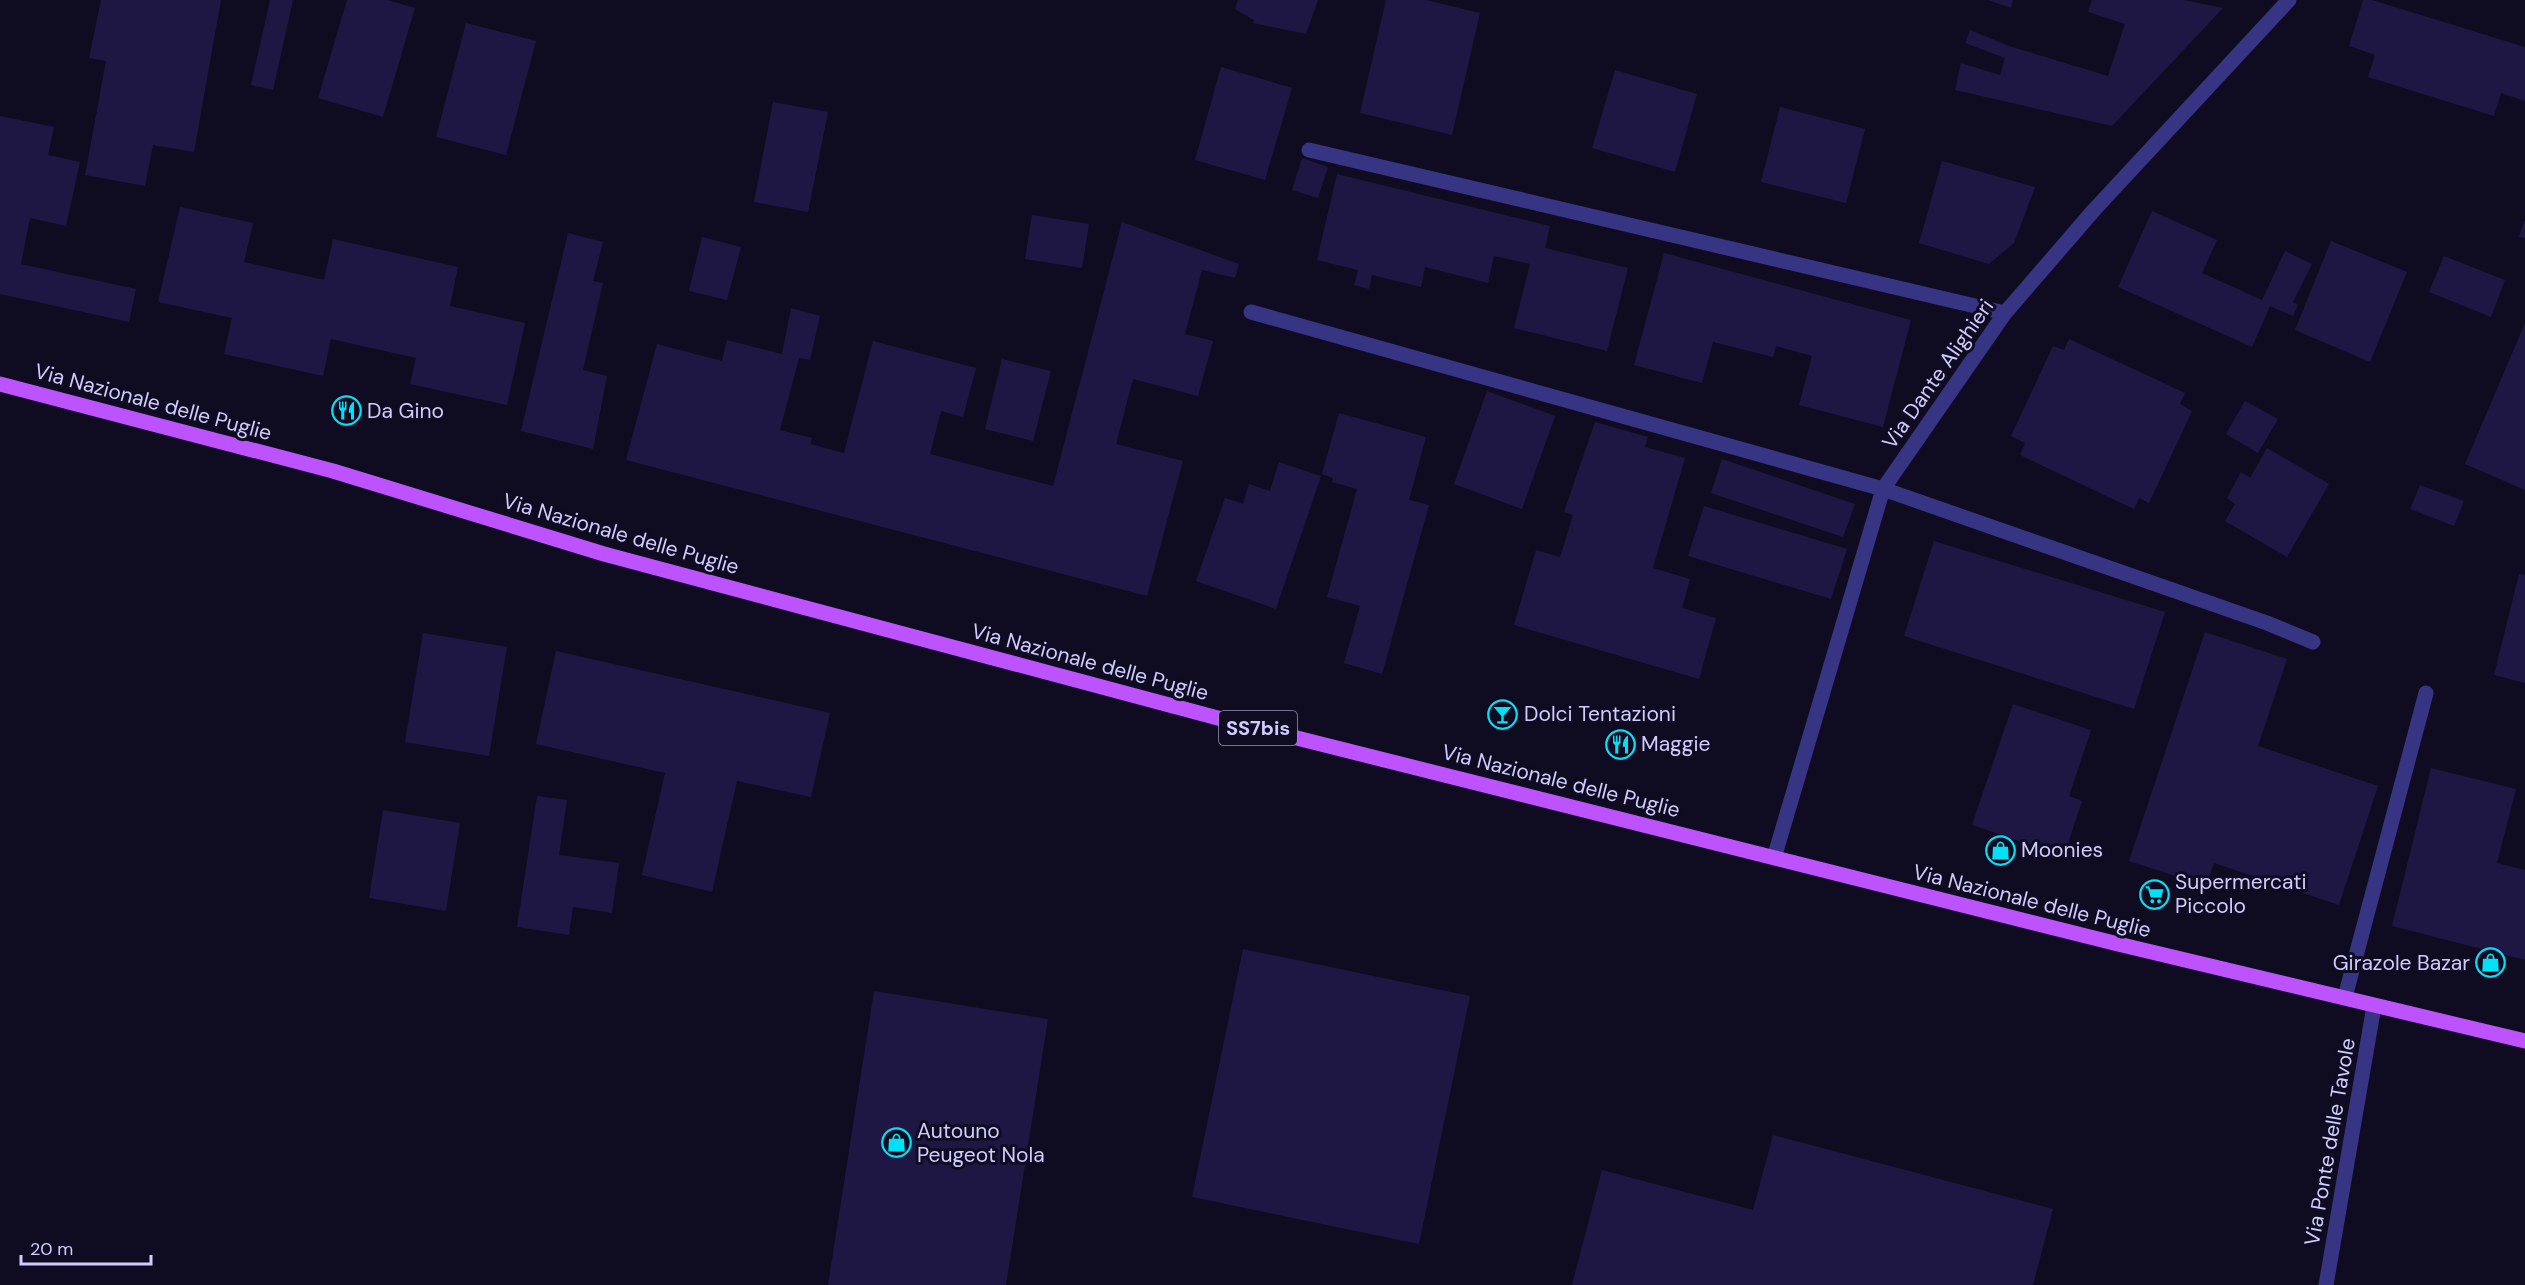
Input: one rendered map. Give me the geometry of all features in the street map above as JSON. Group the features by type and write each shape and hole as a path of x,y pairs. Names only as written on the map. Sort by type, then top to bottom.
{"main road":[{"name":"Via Nazionale delle Puglie","path":"0,384 333,471 604,554 1229,721 1604,813 1774,858 2199,964 2525,1041"}],"street":[{"name":"Via Dante Alighieri","path":"1774,858 1884,489 2005,313 2094,210 2289,0"},
{"path":"1310,150 2005,313"},
{"path":"1251,312 1884,489 2267,623 2313,642"},
{"path":"2345,997 2426,693"},
{"name":"Via Ponte delle Tavole","path":"2326,1285 2374,1006"}],"building":[{"path":"101,0 221,0 194,152 153,145 145,186 85,175 106,61 89,58"},
{"path":"270,0 293,0 273,90 251,85"},
{"path":"347,0 387,0 415,8 383,117 318,98"},
{"path":"1238,0 1318,0 1306,34 1253,23 1254,20 1235,9"},
{"path":"1386,0 1426,0 1480,13 1452,135 1360,113"},
{"path":"1988,0 2013,0 2011,8"},
{"path":"2092,0 2184,0 2223,8 2112,126 1955,90 1961,63 2000,75 2005,58 1965,43 1970,30 2009,46 2108,76 2125,24 2088,12"},
{"path":"2363,0 2372,0 2525,47 2525,101 2501,93 2494,116 2368,77 2375,55 2349,46"},
{"path":"466,23 536,41 506,155 436,137"},
{"path":"1221,67 1292,88 1265,180 1195,160"},
{"path":"1615,70 1697,94 1675,172 1592,148"},
{"path":"773,102 828,112 808,212 754,202"},
{"path":"1780,107 1865,129 1846,203 1761,182"},
{"path":"0,116 54,127 48,155 80,162 66,226 30,218 21,264 136,289 129,322 0,294"},
{"path":"1302,158 1328,167 1318,198 1292,190"},
{"path":"1942,161 2035,187 2014,243 1989,264 1919,243"},
{"path":"1337,174 1550,226 1545,248 1628,268 1607,351 1514,328 1530,264 1494,256 1488,283 1425,267 1421,287 1372,275 1369,289 1354,285 1358,270 1317,260"},
{"path":"180,207 253,223 244,262 324,280 333,239 458,267 450,306 525,323 507,405 410,384 416,358 331,339 323,376 224,354 232,318 158,302"},
{"path":"2152,211 2217,240 2202,273 2262,300 2285,251 2312,264 2293,302 2298,305 2293,316 2270,306 2252,347 2118,287"},
{"path":"1032,215 1089,224 1082,268 1025,259"},
{"path":"2525,221 2525,238 2519,237"},
{"path":"1122,222 1239,264 1235,278 1202,270 1185,334 1213,341 1198,396 1133,379 1116,444 1183,461 1147,596 626,460 657,344 722,361 727,340 782,354 791,308 820,316 810,360 799,358 780,430 812,438 810,444 844,453 873,341 976,368 963,417 941,411 930,454 1053,486"},
{"path":"568,233 603,242 593,281 603,283 583,370 607,376 593,449 521,431"},
{"path":"702,237 741,247 727,300 689,291"},
{"path":"2331,241 2407,272 2370,362 2295,330"},
{"path":"1664,253 1911,320 1883,427 1799,405 1812,356 1776,346 1773,357 1713,342 1702,383 1634,365"},
{"path":"2444,256 2505,280 2491,317 2429,292"},
{"path":"2525,323 2525,490 2465,464"},
{"path":"2069,339 2185,393 2180,404 2192,411 2149,503 2139,498 2134,509 2020,455 2025,443 2011,436 2053,346 2064,350"},
{"path":"1002,359 1051,371 1033,441 985,429"},
{"path":"1487,391 1555,416 1522,509 1454,484"},
{"path":"2245,401 2278,419 2258,453 2226,434"},
{"path":"1339,413 1426,437 1409,500 1429,505 1382,674 1344,663 1360,606 1327,597 1357,489 1332,482 1333,478 1322,474"},
{"path":"1595,422 1648,437 1645,447 1685,458 1653,568 1690,579 1682,608 1716,618 1699,679 1514,625 1536,550 1560,557 1573,515 1564,512"},
{"path":"2267,448 2329,484 2287,557 2225,521 2235,504 2227,498 2241,472 2250,478"},
{"path":"1722,459 1855,504 1843,537 1711,493"},
{"path":"1279,462 1321,476 1276,609 1196,581 1225,498 1243,504 1249,484 1270,491"},
{"path":"2420,485 2464,501 2454,526 2410,509"},
{"path":"1704,506 1847,549 1831,599 1688,556"},
{"path":"1934,541 2165,612 2134,709 1904,636"},
{"path":"2519,574 2525,575 2525,683 2494,675"},
{"path":"2205,632 2287,659 2258,746 2378,786 2339,905 2214,863 2206,886 2129,861"},
{"path":"423,633 507,647 489,756 405,742"},
{"path":"556,651 830,713 811,797 737,781 712,892 642,875 665,773 536,744"},
{"path":"2013,704 2091,730 2069,796 2082,801 2064,856 1972,825"},
{"path":"2431,768 2516,789 2497,863 2525,870 2525,960 2392,926"},
{"path":"537,796 567,800 559,855 619,863 612,913 573,907 569,935 517,927"},
{"path":"383,810 460,823 446,911 369,898"},
{"path":"1243,949 1470,996 1419,1244 1192,1197"},
{"path":"874,991 1048,1019 1006,1285 828,1285"},
{"path":"1773,1135 2053,1209 2033,1285 1572,1285 1602,1170 1753,1210"}],"place":[{"name":"Da Gino","path":"346,411"},
{"name":"Dolci Tentazioni","path":"1503,714"},
{"name":"Maggie","path":"1620,744"},
{"name":"Moonies","path":"2000,850"},
{"name":"Supermercati Piccolo","path":"2154,894"},
{"name":"Girazole Bazar","path":"2491,963"},
{"name":"Autouno Peugeot Nola","path":"896,1143"}]}
